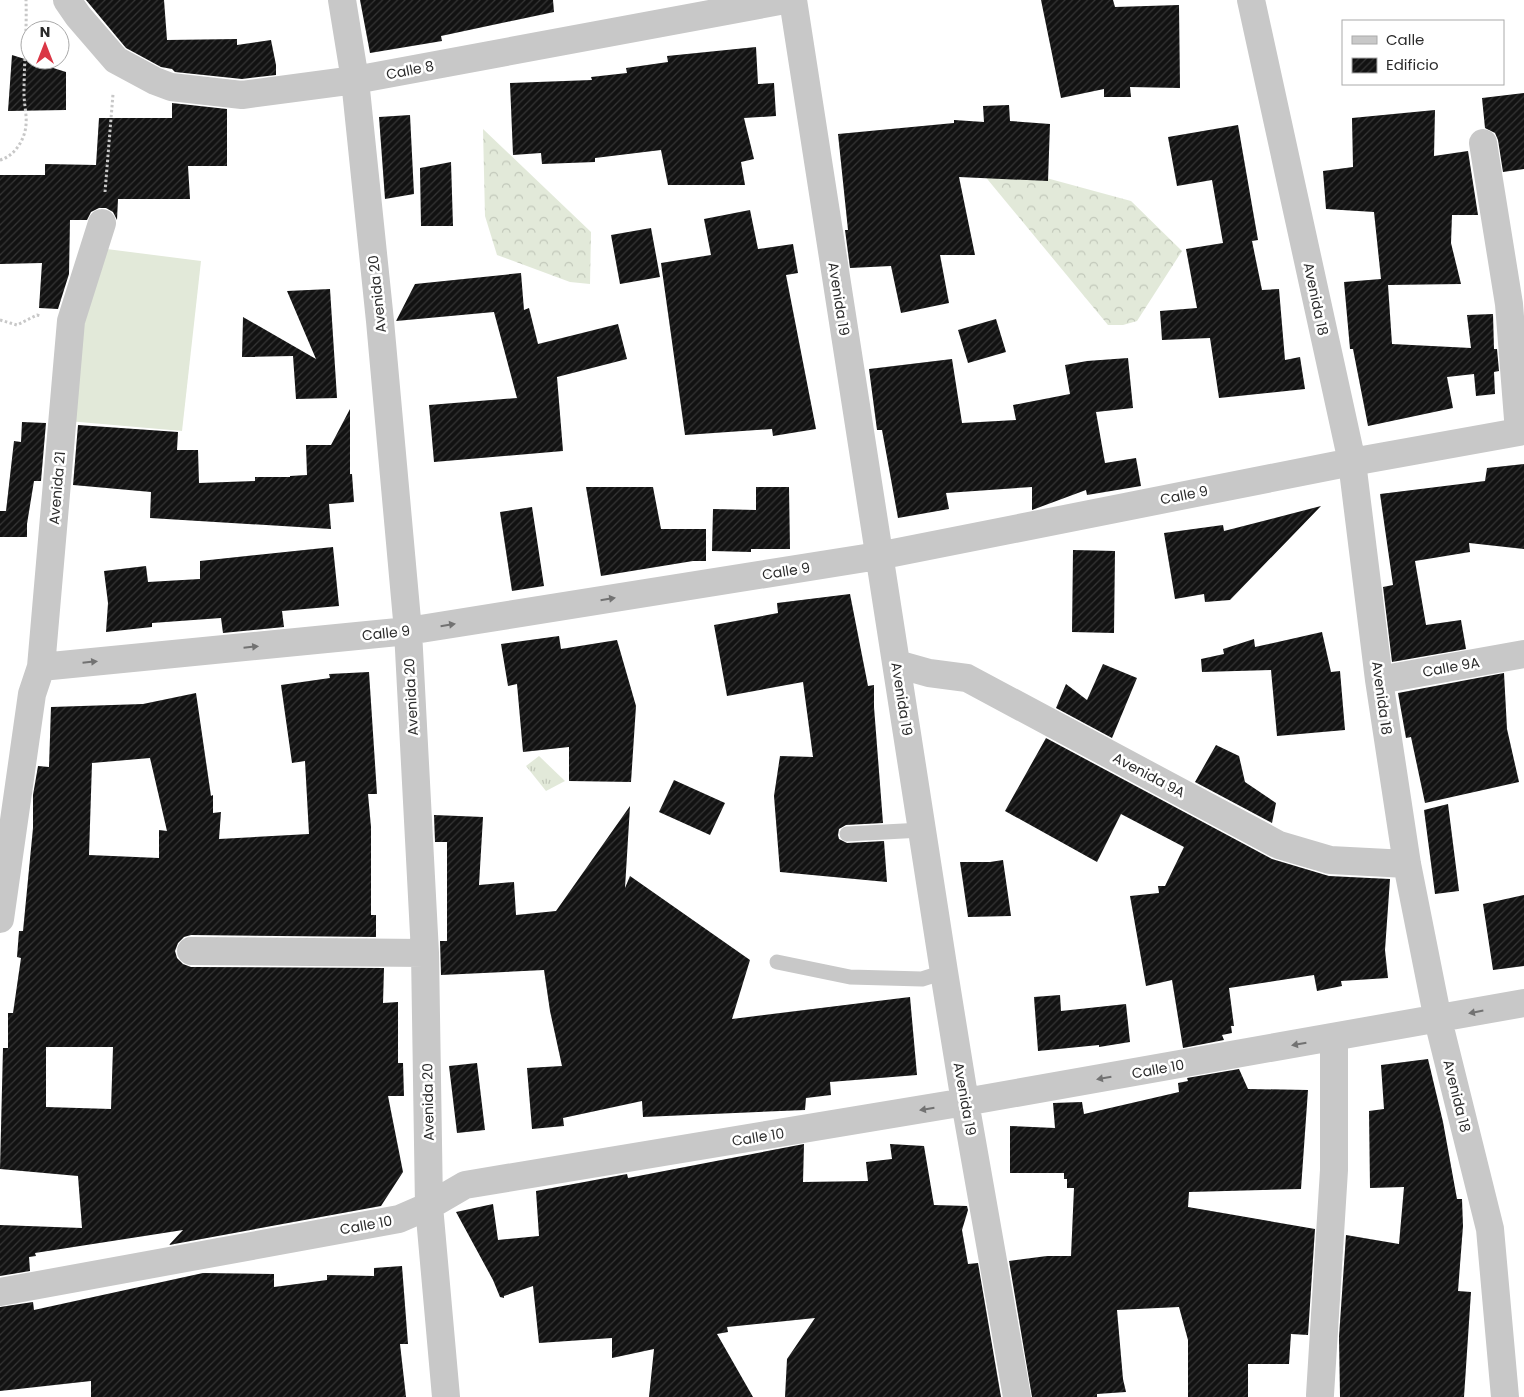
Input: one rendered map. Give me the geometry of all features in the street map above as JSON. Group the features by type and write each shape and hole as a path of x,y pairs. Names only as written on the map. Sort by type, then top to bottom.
{"street":[{"name":"Calle 8","path":"66,0 116,60 155,81 171,87 242,95 355,80 785,0"},
{"name":"Avenida 20","path":"342,0 355,80 380,321 408,631 425,953 429,1206 446,1397"},
{"name":"Avenida 19","path":"793,0 944,972 1017,1397"},
{"name":"Avenida 18","path":"1251,0 1352,462 1379,680 1407,864 1438,1020 1490,1229 1505,1397"},
{"path":"1483,142 1509,304 1521,432"},
{"name":"Avenida 21","path":"0,919 32,694 41,667 71,321 102,223"},
{"name":"Calle 9","path":"41,667 408,631 878,556 1352,462 1521,432"},
{"name":"Calle 9A","path":"1379,680 1524,654"},
{"name":"Avenida 9A","path":"896,664 929,673 967,678 1279,845 1330,860 1407,864"},
{"path":"191,951 425,953"},
{"name":"Calle 10","path":"0,1292 399,1219 429,1206 465,1185 965,1102 1438,1020 1524,1003"},
{"path":"1320,1395 1334,1170 1334,1038"}],"lane":[{"path":"847,834 922,830"},
{"path":"777,962 850,977 922,979 944,972"}],"path":[{"path":"26,0 27,20"},
{"path":"102,223 116,60"},
{"path":"0,160 20,146 26,126 24,93 26,70"},
{"path":"0,320 17,325 37,315 71,321"}],"green space":[{"path":"483,129 591,232 590,284 570,282 497,255 485,216"},
{"path":"969,157 1131,201 1182,251 1137,321 1123,325 1108,325"},
{"path":"83,246 201,261 182,431 68,421"},
{"path":"539,756 565,781 546,791 526,766"}],"building":[{"path":"86,0 164,0 167,40 237,39 237,45 271,40 276,75 242,79 175,72 172,69 161,67 126,48"},
{"path":"360,0 553,0 554,12 441,36 442,41 370,53"},
{"path":"1041,0 1113,0 1115,7 1179,5 1180,88 1130,87 1131,97 1104,97 1104,89 1061,98"},
{"path":"756,47 758,84 774,83 776,116 744,118 754,159 741,162 745,185 668,185 661,150 595,158 595,162 542,164 541,153 513,155 510,83 592,80 591,77 627,73 626,68 668,62 667,56"},
{"path":"12,55 20,58 20,70 60,70 66,72 66,110 8,111"},
{"path":"1524,93 1524,169 1503,172 1498,140 1495,133 1485,128 1482,98"},
{"path":"172,103 227,109 227,166 188,166 190,199 118,199 117,220 113,212 106,208 99,208 91,212 87,220 70,220 69,274 58,309 39,308 42,263 0,264 0,175 45,175 45,164 96,165 99,118 172,118"},
{"path":"1009,105 1010,121 1050,124 1048,181 959,177 975,255 940,255 949,303 901,313 891,266 850,268 845,230 848,230 838,134 954,123 954,120 984,122 983,106"},
{"path":"1435,110 1434,156 1468,151 1478,215 1452,215 1451,243 1461,284 1388,285 1392,344 1471,348 1467,315 1493,314 1494,349 1497,349 1499,371 1494,372 1495,394 1476,396 1474,374 1447,377 1453,408 1368,426 1353,349 1350,349 1344,282 1381,279 1374,212 1326,209 1323,171 1353,167 1352,118"},
{"path":"410,115 414,194 385,199 379,117"},
{"path":"1238,125 1258,240 1252,241 1262,290 1279,289 1285,360 1300,357 1305,389 1219,398 1210,338 1162,340 1160,311 1197,308 1186,249 1223,243 1212,180 1177,186 1168,137"},
{"path":"451,162 453,226 421,226 420,168"},
{"path":"750,210 758,249 793,244 798,273 786,275 816,429 773,436 772,429 685,435 661,263 711,255 704,219"},
{"path":"651,228 660,277 620,284 611,235"},
{"path":"521,273 524,310 529,308 538,344 618,324 627,359 557,377 563,451 434,462 429,405 517,398 494,312 396,321 415,284"},
{"path":"330,289 337,398 296,399 293,356 242,357 243,317 316,359 287,291"},
{"path":"996,319 1006,352 968,363 958,330"},
{"path":"1128,358 1133,408 1096,412 1105,463 1136,458 1141,486 1087,495 1086,490 1032,510 1032,487 946,493 949,509 898,518 882,430 877,430 869,369 952,359 962,423 1016,420 1013,405 1070,394 1065,365 1087,361"},
{"path":"350,409 350,474 352,474 354,502 329,504 331,529 150,518 151,492 73,485 78,425 178,432 177,450 198,450 199,483 255,481 255,477 307,475 306,445 331,445"},
{"path":"22,422 46,423 41,481 34,481 27,524 27,537 0,537 0,511 6,511 14,441 21,442"},
{"path":"1524,464 1524,549 1469,543 1470,552 1415,561 1426,625 1461,620 1466,649 1392,662 1383,587 1393,585 1380,494 1485,481 1487,468"},
{"path":"586,487 653,487 661,529 706,529 706,561 693,561 601,576"},
{"path":"756,487 789,487 790,549 751,549 751,552 712,551 713,509 756,510"},
{"path":"1321,506 1230,600 1205,602 1204,594 1175,599 1164,533 1223,525 1224,531"},
{"path":"532,507 544,586 512,591 500,512"},
{"path":"333,547 339,606 282,611 284,627 223,633 221,618 152,623 152,627 106,632 108,603 104,571 146,566 148,582 200,579 200,561"},
{"path":"1073,550 1115,551 1114,633 1072,632"},
{"path":"850,594 868,686 874,685 883,823 846,825 839,829 838,835 839,839 847,843 884,841 887,882 780,872 774,796 780,756 813,757 803,682 727,696 714,625 778,613 777,603"},
{"path":"1322,632 1331,672 1340,671 1345,730 1277,736 1271,670 1202,672 1201,659 1224,654 1223,649 1254,639 1255,647"},
{"path":"559,636 561,649 617,640 636,706 631,782 569,781 569,747 523,752 517,684 508,686 501,644"},
{"path":"1103,664 1137,678 1112,738 1056,708 1066,684 1087,700"},
{"path":"369,672 377,794 368,794 371,827 371,915 376,915 376,937 191,935 184,937 178,943 175,951 177,958 183,964 191,967 384,968 383,1003 398,1002 398,1063 403,1063 404,1096 388,1096 403,1172 381,1206 169,1245 183,1230 35,1253 36,1256 29,1257 30,1271 0,1276 0,1225 82,1228 78,1176 0,1169 3,1048 8,1048 8,1013 13,1013 21,958 17,957 19,931 23,931 33,828 33,795 38,766 49,767 51,707 143,704 196,693 211,796 213,795 213,813 221,812 219,839 309,834 305,761 292,763 281,685 330,678 329,674","holes":["150,758 167,831 159,830 159,858 89,855 92,763","46,1047 113,1047 111,1109 46,1107"]},
{"path":"1504,673 1507,729 1519,782 1425,803 1411,737 1406,738 1398,693"},
{"path":"1046,738 1272,859 1329,876 1390,879 1385,950 1388,978 1341,981 1342,986 1317,991 1314,975 1229,988 1234,1026 1231,1026 1232,1033 1222,1035 1224,1040 1183,1048 1172,980 1146,986 1130,896 1159,893 1158,886 1165,886 1184,847 1121,814 1097,862 1005,811"},
{"path":"1216,745 1239,756 1245,782 1276,803 1272,823 1195,782"},
{"path":"674,780 725,803 710,835 659,812"},
{"path":"1448,804 1459,891 1435,894 1424,810"},
{"path":"630,806 625,888 630,876 750,960 732,1019 910,997 917,1075 830,1082 831,1095 806,1098 805,1110 643,1117 642,1101 563,1118 564,1126 532,1129 527,1068 562,1066 550,1011 544,970 441,975 440,941 447,941 447,842 435,842 434,815 483,817 479,885 514,882 516,915 556,911"},
{"path":"1003,860 1011,916 968,917 960,862"},
{"path":"1524,895 1524,966 1493,970 1483,904"},
{"path":"1060,995 1061,1011 1126,1004 1130,1042 1099,1047 1099,1045 1038,1051 1034,997"},
{"path":"1428,1059 1443,1122 1457,1199 1462,1199 1463,1226 1458,1291 1471,1292 1464,1397 1340,1397 1339,1337 1346,1235 1399,1244 1404,1187 1370,1188 1369,1111 1384,1109 1381,1065"},
{"path":"477,1063 485,1130 457,1133 449,1066"},
{"path":"1239,1069 1248,1089 1308,1090 1301,1189 1189,1192 1188,1207 1315,1229 1308,1335 1291,1334 1289,1364 1248,1364 1248,1397 1188,1397 1188,1340 1179,1307 1117,1310 1123,1379 1126,1392 1097,1394 1097,1397 1032,1397 1009,1261 1047,1256 1071,1256 1074,1188 1067,1188 1067,1179 1064,1179 1064,1173 1010,1173 1010,1126 1055,1128 1053,1103 1082,1102 1084,1114 1179,1092 1178,1083 1188,1081 1187,1078"},
{"path":"804,1144 803,1182 868,1181 866,1162 892,1159 890,1144 924,1146 934,1205 967,1206 968,1210 962,1230 968,1264 978,1263 1001,1397 785,1397 787,1359 815,1318 727,1327 728,1332 717,1334 753,1397 649,1397 654,1349 612,1358 612,1338 539,1343 533,1286 504,1296 504,1298 500,1297 493,1280 456,1212 493,1204 498,1240 539,1236 536,1191 627,1174 628,1178"},
{"path":"402,1266 408,1344 400,1344 406,1397 91,1397 91,1381 0,1391 0,1307 33,1302 34,1310 203,1273 274,1274 274,1287 327,1280 327,1275 374,1276 374,1268"}]}
